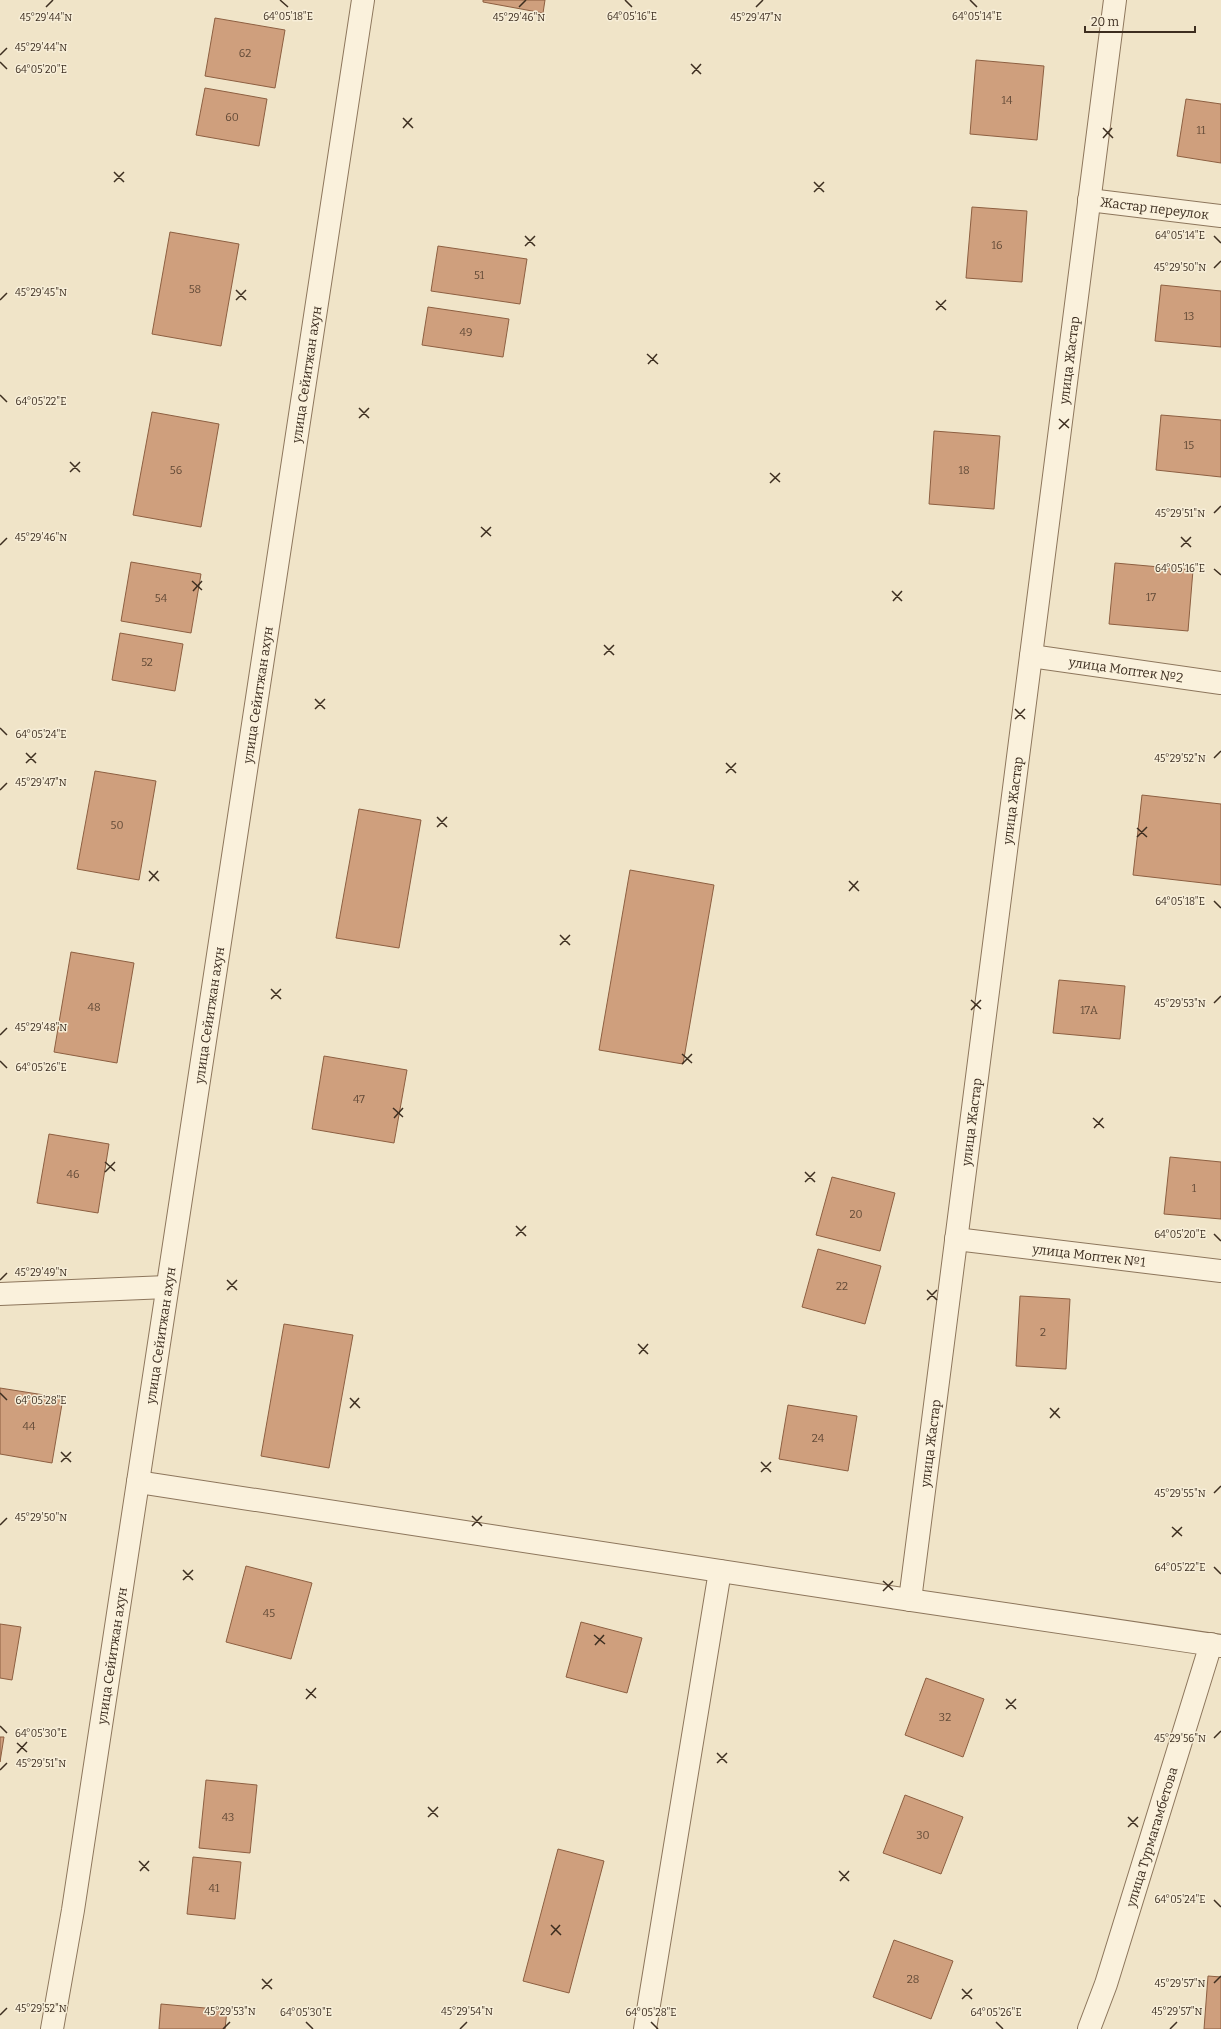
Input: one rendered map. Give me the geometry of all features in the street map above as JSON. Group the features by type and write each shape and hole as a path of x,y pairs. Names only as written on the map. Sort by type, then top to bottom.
{"street":[{"name":"улица Сейитжан ахун","path":"52,2029 73,1910 363,0"},
{"name":"улица Жастар","path":"910,1600 1115,0"},
{"name":"Жастар переулок","path":"1089,200 1221,216"},
{"name":"улица Моптек №2","path":"1031,656 1221,682"},
{"name":"улица Моптек №1","path":"956,1239 1221,1271"},
{"path":"0,1294 167,1287"},
{"path":"138,1482 910,1600 1216,1645"},
{"path":"645,2029 720,1571"},
{"name":"улица Турмагамбетова","path":"1089,2029 1106,1984 1216,1645"}],"building":[{"path":"483,0 545,0 543,13 483,2"},
{"path":"215,18 285,30 275,88 205,76"},
{"path":"976,60 1044,66 1037,140 970,134"},
{"path":"205,88 267,99 259,146 196,135"},
{"path":"1186,99 1221,104 1221,163 1177,156"},
{"path":"972,207 1027,211 1022,282 966,278"},
{"path":"170,232 239,244 221,346 152,334"},
{"path":"438,246 527,259 520,304 431,291"},
{"path":"1161,285 1221,291 1221,347 1155,341"},
{"path":"428,307 509,319 503,357 422,345"},
{"path":"152,412 219,424 201,527 133,515"},
{"path":"1161,415 1221,420 1221,477 1156,470"},
{"path":"934,431 1000,436 994,509 929,504"},
{"path":"131,562 201,574 191,633 121,621"},
{"path":"1115,563 1193,570 1188,631 1109,624"},
{"path":"120,633 183,644 175,691 112,680"},
{"path":"95,771 156,781 139,880 77,869"},
{"path":"1142,795 1221,804 1221,885 1133,875"},
{"path":"359,809 421,820 399,948 336,938"},
{"path":"630,870 714,885 683,1064 599,1050"},
{"path":"71,952 134,963 117,1063 54,1052"},
{"path":"1059,980 1125,986 1120,1039 1053,1033"},
{"path":"324,1056 407,1070 394,1143 312,1129"},
{"path":"49,1134 109,1144 98,1213 37,1203"},
{"path":"1170,1157 1221,1162 1221,1219 1164,1214"},
{"path":"832,1177 895,1193 880,1251 816,1235"},
{"path":"818,1249 881,1266 865,1324 802,1307"},
{"path":"1020,1296 1070,1299 1066,1369 1016,1366"},
{"path":"284,1324 353,1335 329,1468 261,1456"},
{"path":"0,1388 63,1398 52,1463 0,1454"},
{"path":"788,1405 857,1416 848,1471 779,1459"},
{"path":"246,1566 312,1583 291,1659 226,1642"},
{"path":"581,1622 642,1638 627,1693 566,1677"},
{"path":"0,1624 21,1627 12,1680 0,1678"},
{"path":"926,1678 984,1699 963,1757 905,1735"},
{"path":"0,1737 4,1737 0,1762"},
{"path":"206,1780 257,1785 250,1853 199,1848"},
{"path":"905,1795 963,1817 941,1874 883,1853"},
{"path":"558,1849 604,1861 569,1993 523,1981"},
{"path":"193,1857 241,1862 235,1919 187,1914"},
{"path":"894,1940 953,1961 931,2019 873,1997"},
{"path":"1208,1976 1221,1977 1221,2029 1204,2029"},
{"path":"161,2004 227,2010 225,2029 159,2029"}]}
